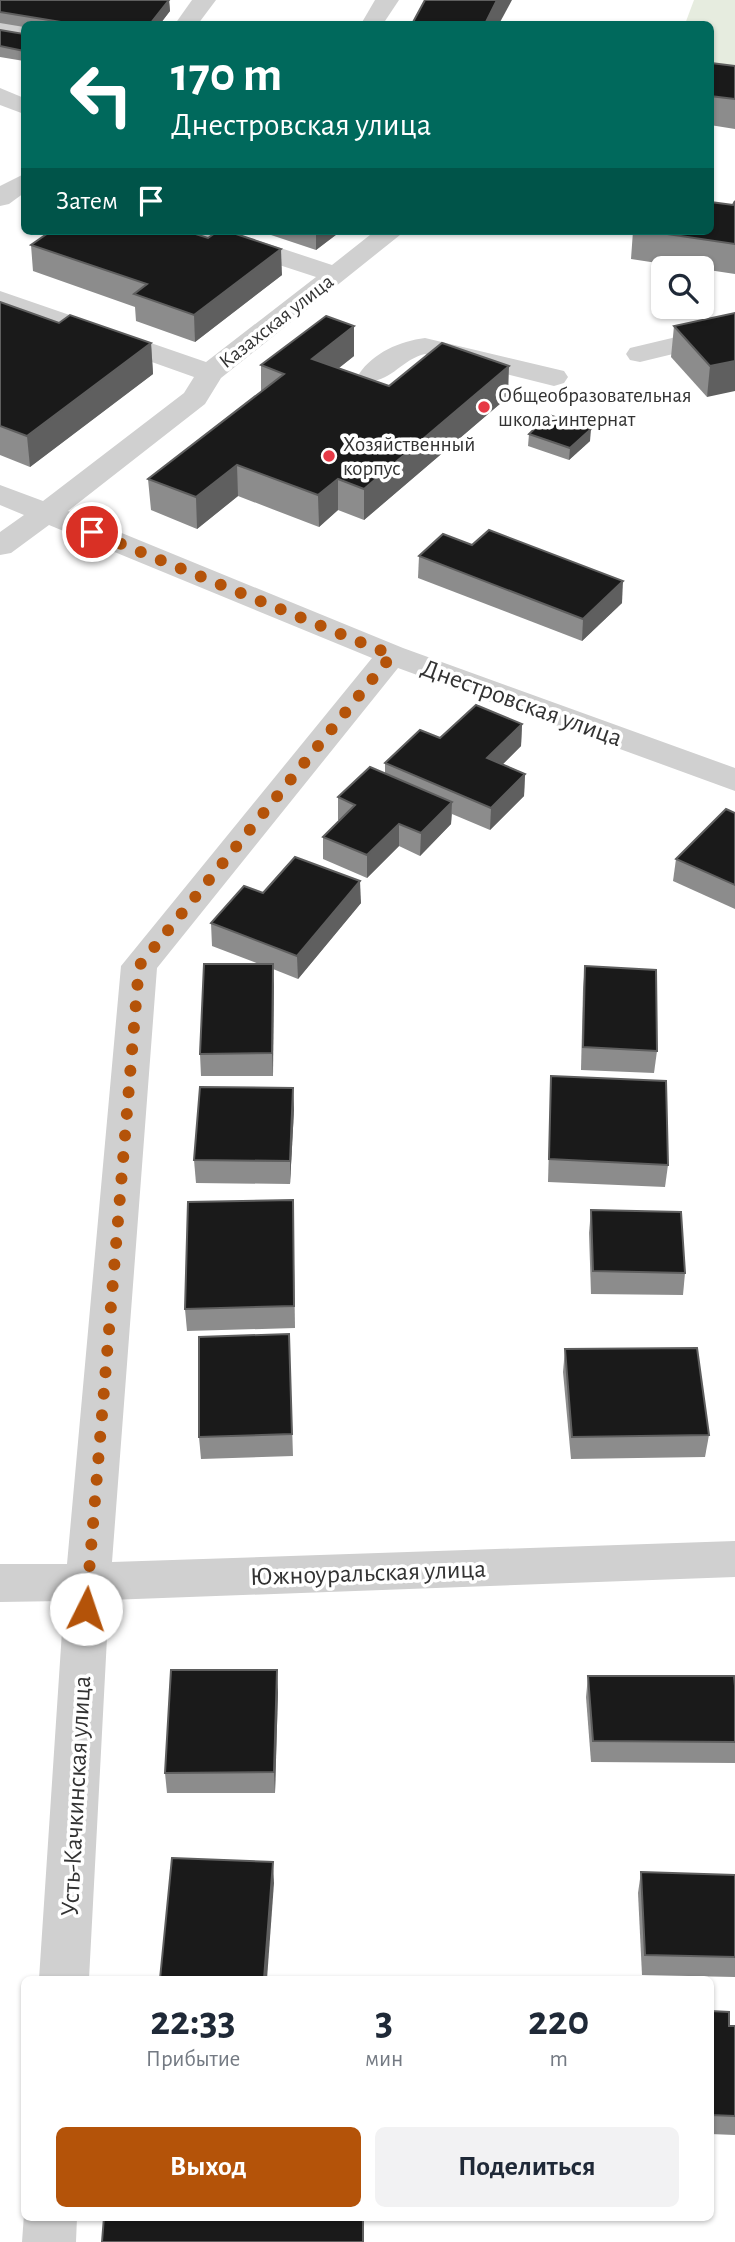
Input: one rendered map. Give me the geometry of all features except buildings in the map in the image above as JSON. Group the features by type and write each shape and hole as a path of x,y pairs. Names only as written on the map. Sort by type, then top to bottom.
{"street":[{"path":"188,21 204,0"},
{"path":"374,21 387,0"},
{"path":"0,27 21,30"},
{"path":"0,95 21,106"},
{"path":"0,198 21,184"},
{"path":"215,235 336,275"},
{"name":"Казахская улица","path":"0,546 195,398 210,373 387,235"},
{"path":"0,299 210,373"},
{"path":"640,354 735,331"},
{"path":"373,374 412,346 425,346 554,377"},
{"name":"Днестровская улица","path":"0,494 392,655 735,780"},
{"name":"Усть-Качкинская улица","path":"64,1976 88,1583 139,966 392,655"},
{"name":"Южноуральская улица","path":"0,1583 88,1583 735,1559"},
{"path":"49,2242 50,2221"}],"shaded area":[{"path":"694,0 735,0 735,74 714,72 714,21 686,21"}],"place":[{"name":"Общеобразовательная школа-интернат","path":"484,407"},
{"name":"Хозяйственный корпус","path":"329,456"}],"route":[{"path":"86,1609 139,966 392,655 92,532"}]}
